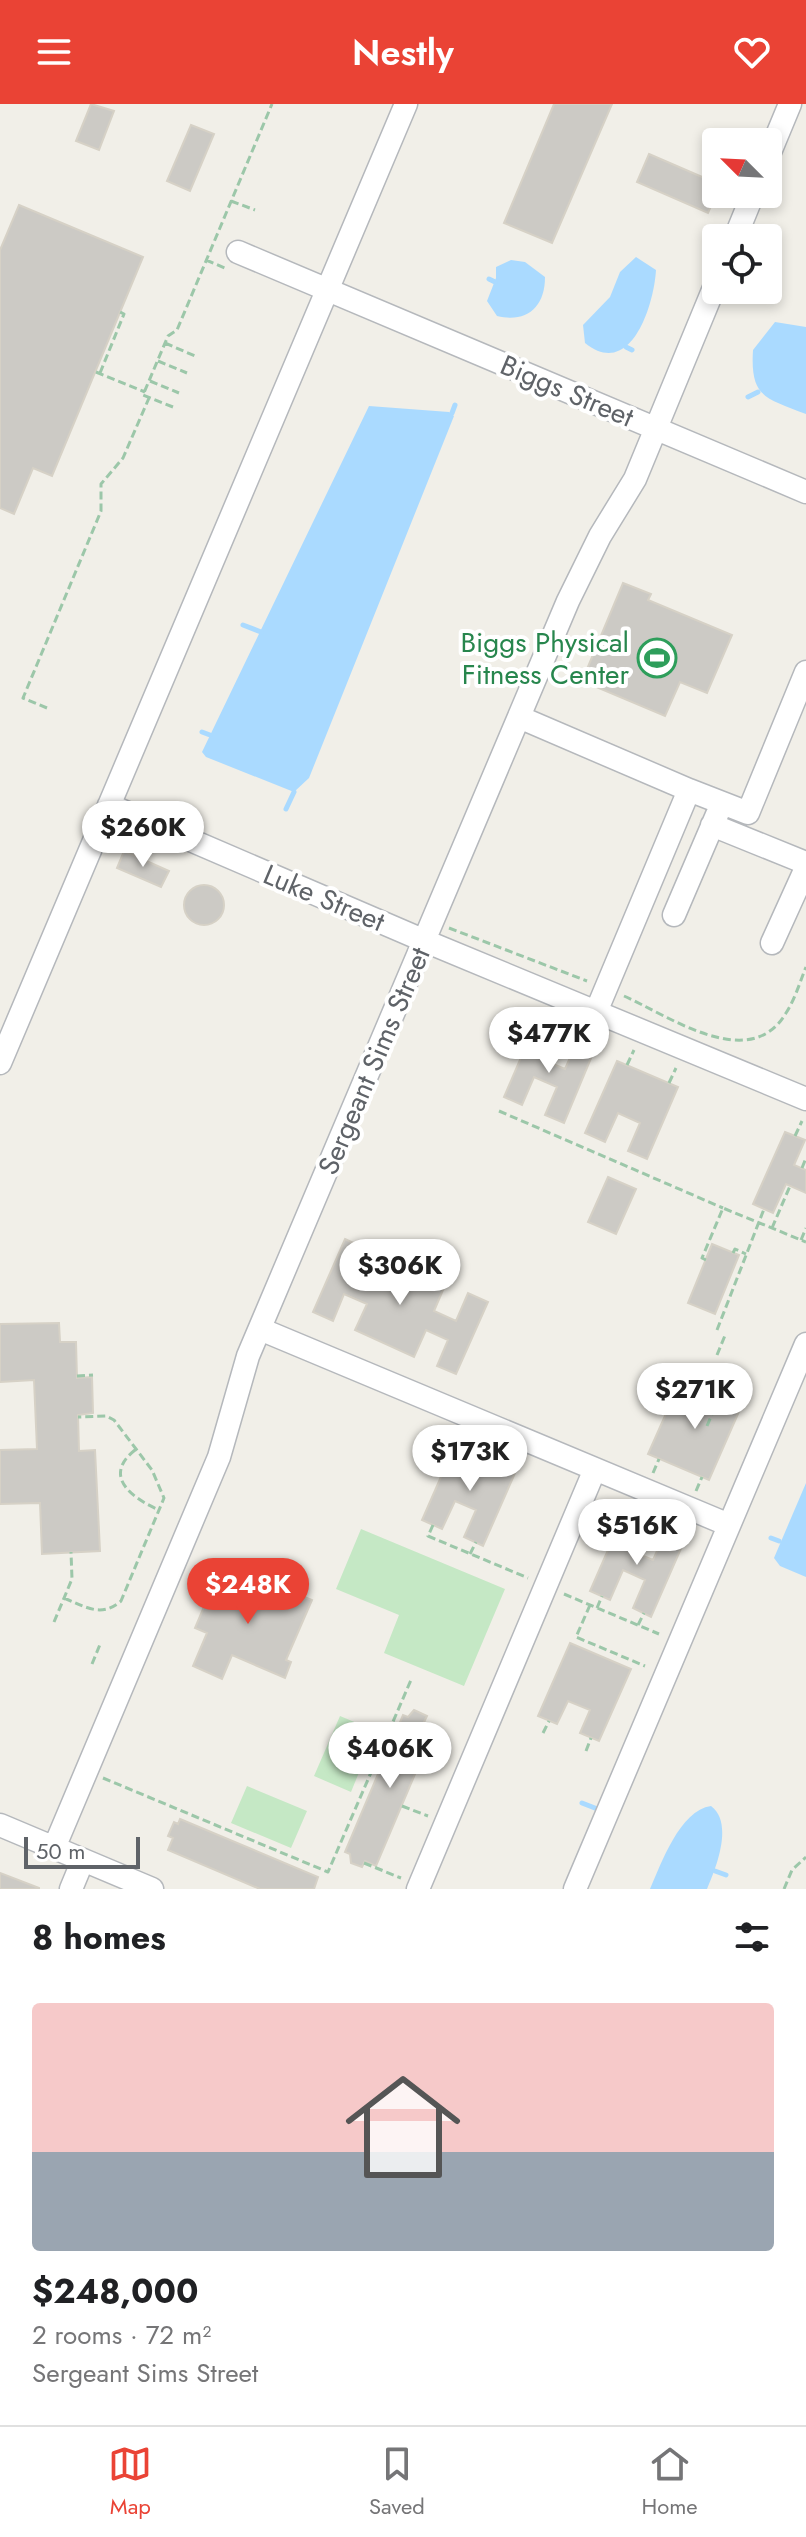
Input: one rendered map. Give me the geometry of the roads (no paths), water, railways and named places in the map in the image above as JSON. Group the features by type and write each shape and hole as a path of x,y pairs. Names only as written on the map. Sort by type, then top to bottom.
{"street":[{"path":"0,1063 406,104"},
{"path":"780,128 790,104"},
{"name":"Biggs Street","path":"234,261 328,290 806,492"},
{"name":"Sergeant Sims Street","path":"54,1848 219,1457 236,1393 260,1329 583,568 635,479 707,304"},
{"path":"519,717 748,813 806,672"},
{"path":"594,1022 689,790"},
{"path":"674,915 722,803"},
{"name":"Luke Street","path":"109,805 429,932 594,1022 804,1110"},
{"path":"712,825 806,866 772,943"},
{"path":"260,1329 729,1525"},
{"path":"575,1889 806,1344"},
{"path":"419,1887 595,1469"},
{"path":"0,1825 152,1889"},
{"path":"71,1889 83,1860"}],"water":[{"path":"636,257 656,270 645,318 627,345 615,352 601,352 585,343 583,325 610,297 620,272"},
{"path":"511,260 525,262 545,277 542,297 532,311 507,318 497,316 487,301 496,278 496,267"},
{"path":"775,322 806,327 806,414 763,394 754,378 753,350"},
{"path":"369,406 449,412 454,416 309,778 294,792 206,757 202,752"},
{"path":"806,1483 806,1577 780,1566 774,1558"},
{"path":"711,1806 718,1814 722,1834 718,1858 707,1889 650,1889 681,1827 700,1810"}],"waterway":[{"path":"489,279 495,282"},
{"path":"626,347 632,350"},
{"path":"748,397 758,392"},
{"path":"452,413 455,405"},
{"path":"243,625 261,632"},
{"path":"202,732 210,735"},
{"path":"286,809 294,792"},
{"path":"771,1538 779,1541"},
{"path":"582,1803 600,1810"},
{"path":"715,1871 726,1875"}],"place":[{"name":"Biggs Physical Fitness Center","path":"657,658"}]}
